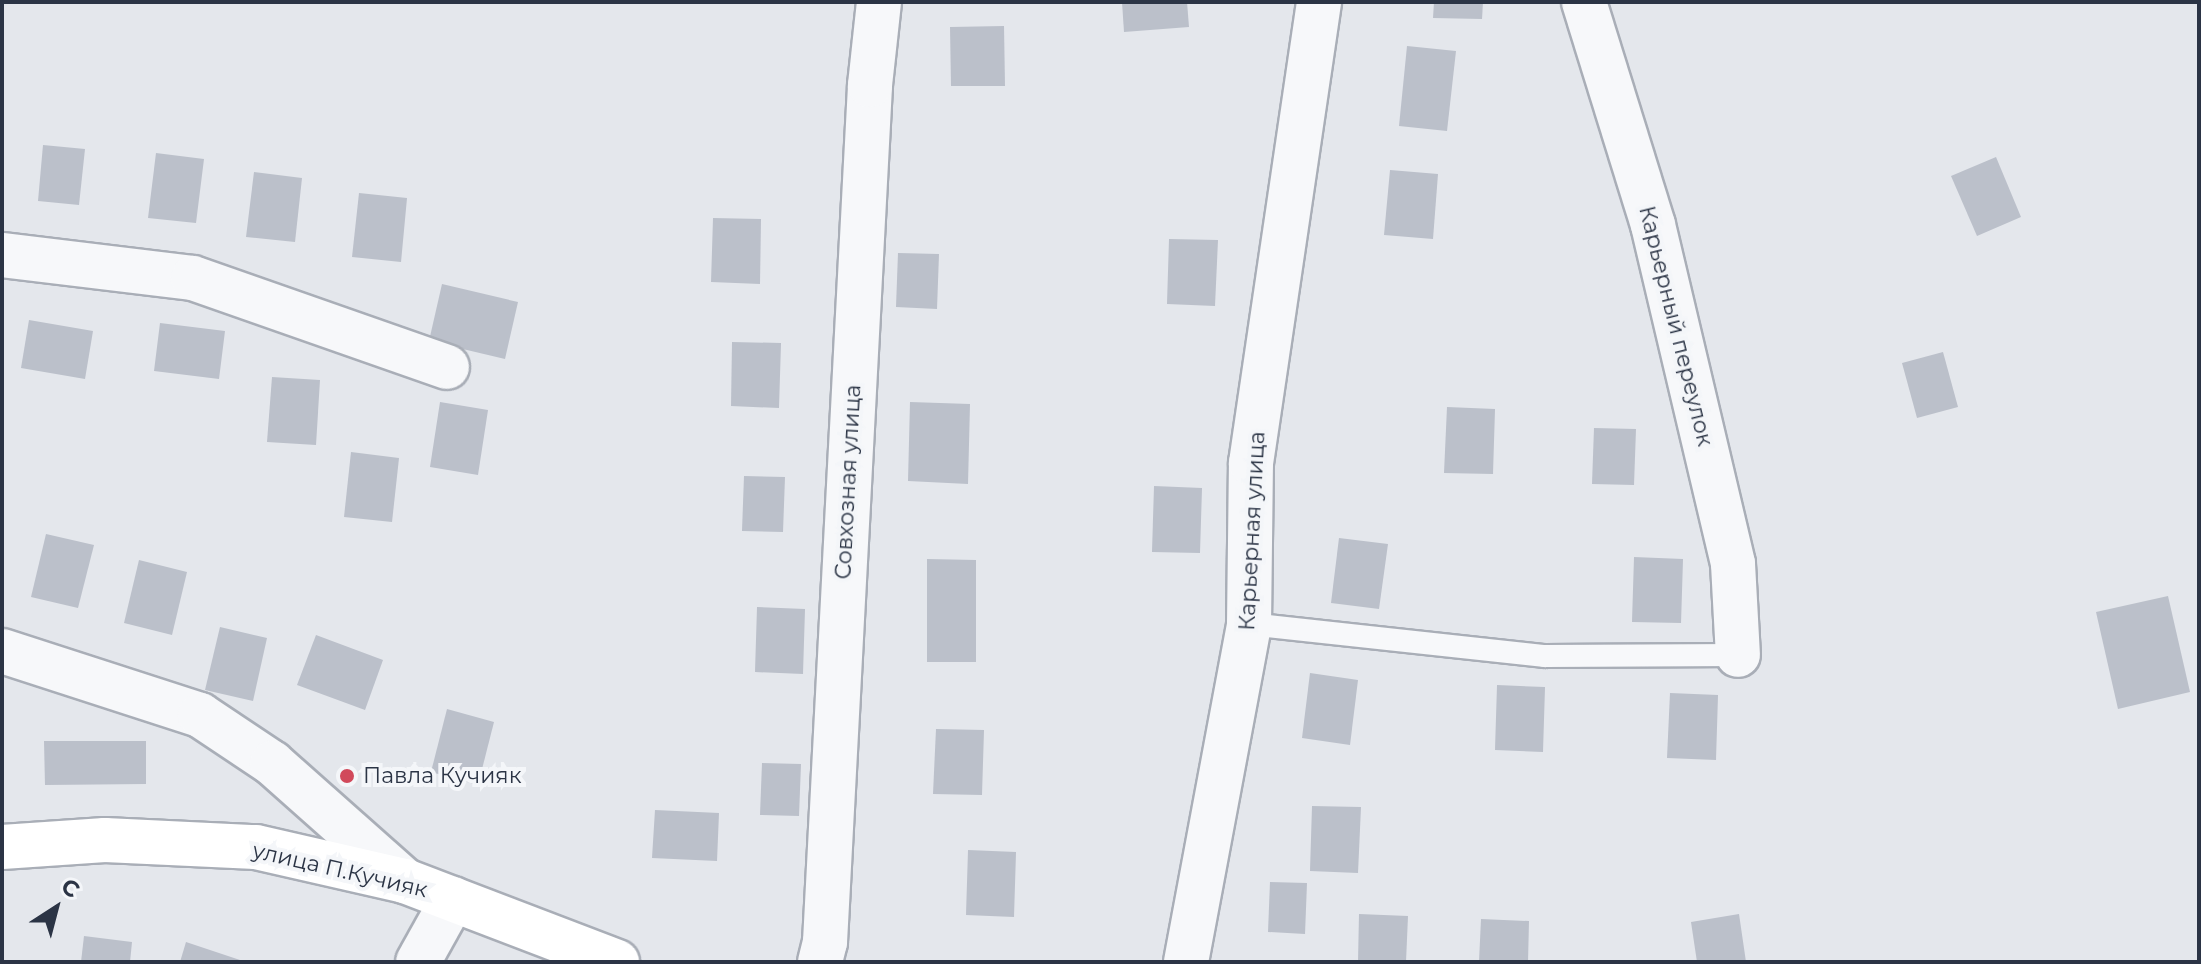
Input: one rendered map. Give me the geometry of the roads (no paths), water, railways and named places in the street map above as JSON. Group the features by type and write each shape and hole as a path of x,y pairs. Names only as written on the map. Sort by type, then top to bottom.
{"street":[{"name":"Совхозная улица","path":"820,962 825,942 870,85 879,2"},
{"name":"Карьерная улица","path":"1186,962 1249,624 1251,463 1319,2"},
{"name":"Карьерный переулок","path":"1584,2 1653,225 1733,564 1738,655"},
{"path":"2,255 193,278 447,367"},
{"path":"2,651 200,715 272,763 405,881"},
{"name":"улица П.Кучияк","path":"2,847 105,840 256,847 405,881 617,962"},
{"path":"418,962 453,899"}],"lane":[{"path":"1249,624 1545,656 1738,655"}],"place":[{"name":"Павла Кучияк","path":"347,776"}]}
